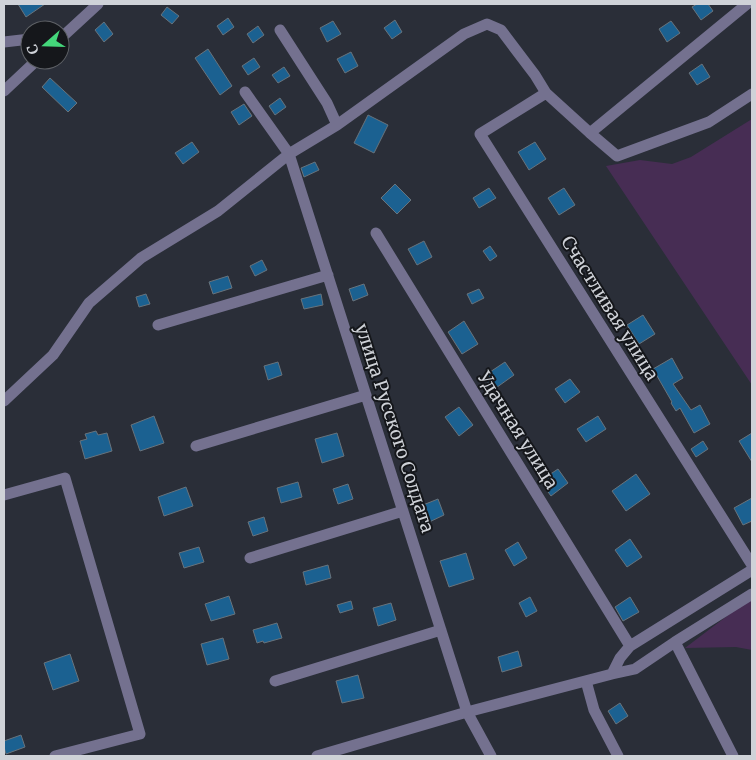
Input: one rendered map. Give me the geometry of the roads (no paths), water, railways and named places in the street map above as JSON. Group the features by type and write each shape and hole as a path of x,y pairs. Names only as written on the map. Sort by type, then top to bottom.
{"street":[{"path":"70,29 98,4"},
{"path":"590,133 747,4"},
{"path":"4,401 53,354 88,303 141,258 218,211 289,154 337,126 464,34 487,24 501,30 535,75 546,93 617,156 709,122 752,94"},
{"path":"280,30 327,103 337,126"},
{"path":"4,42 20,40"},
{"path":"4,91 26,70"},
{"name":"улица Русского Солдата","path":"245,92 289,154 467,712 491,756"},
{"name":"Счастливая улица","path":"546,93 480,134 752,565"},
{"name":"Удачная улица","path":"376,233 630,646"},
{"path":"158,325 328,275"},
{"path":"196,446 366,395"},
{"path":"4,495 65,478 140,734 55,756"},
{"path":"250,558 403,511"},
{"path":"612,674 620,658 630,646 752,570"},
{"path":"317,756 467,712 636,669 752,594"},
{"path":"274,680 441,630"},
{"path":"675,642 733,756"},
{"path":"586,681 594,710 618,756"}]}
